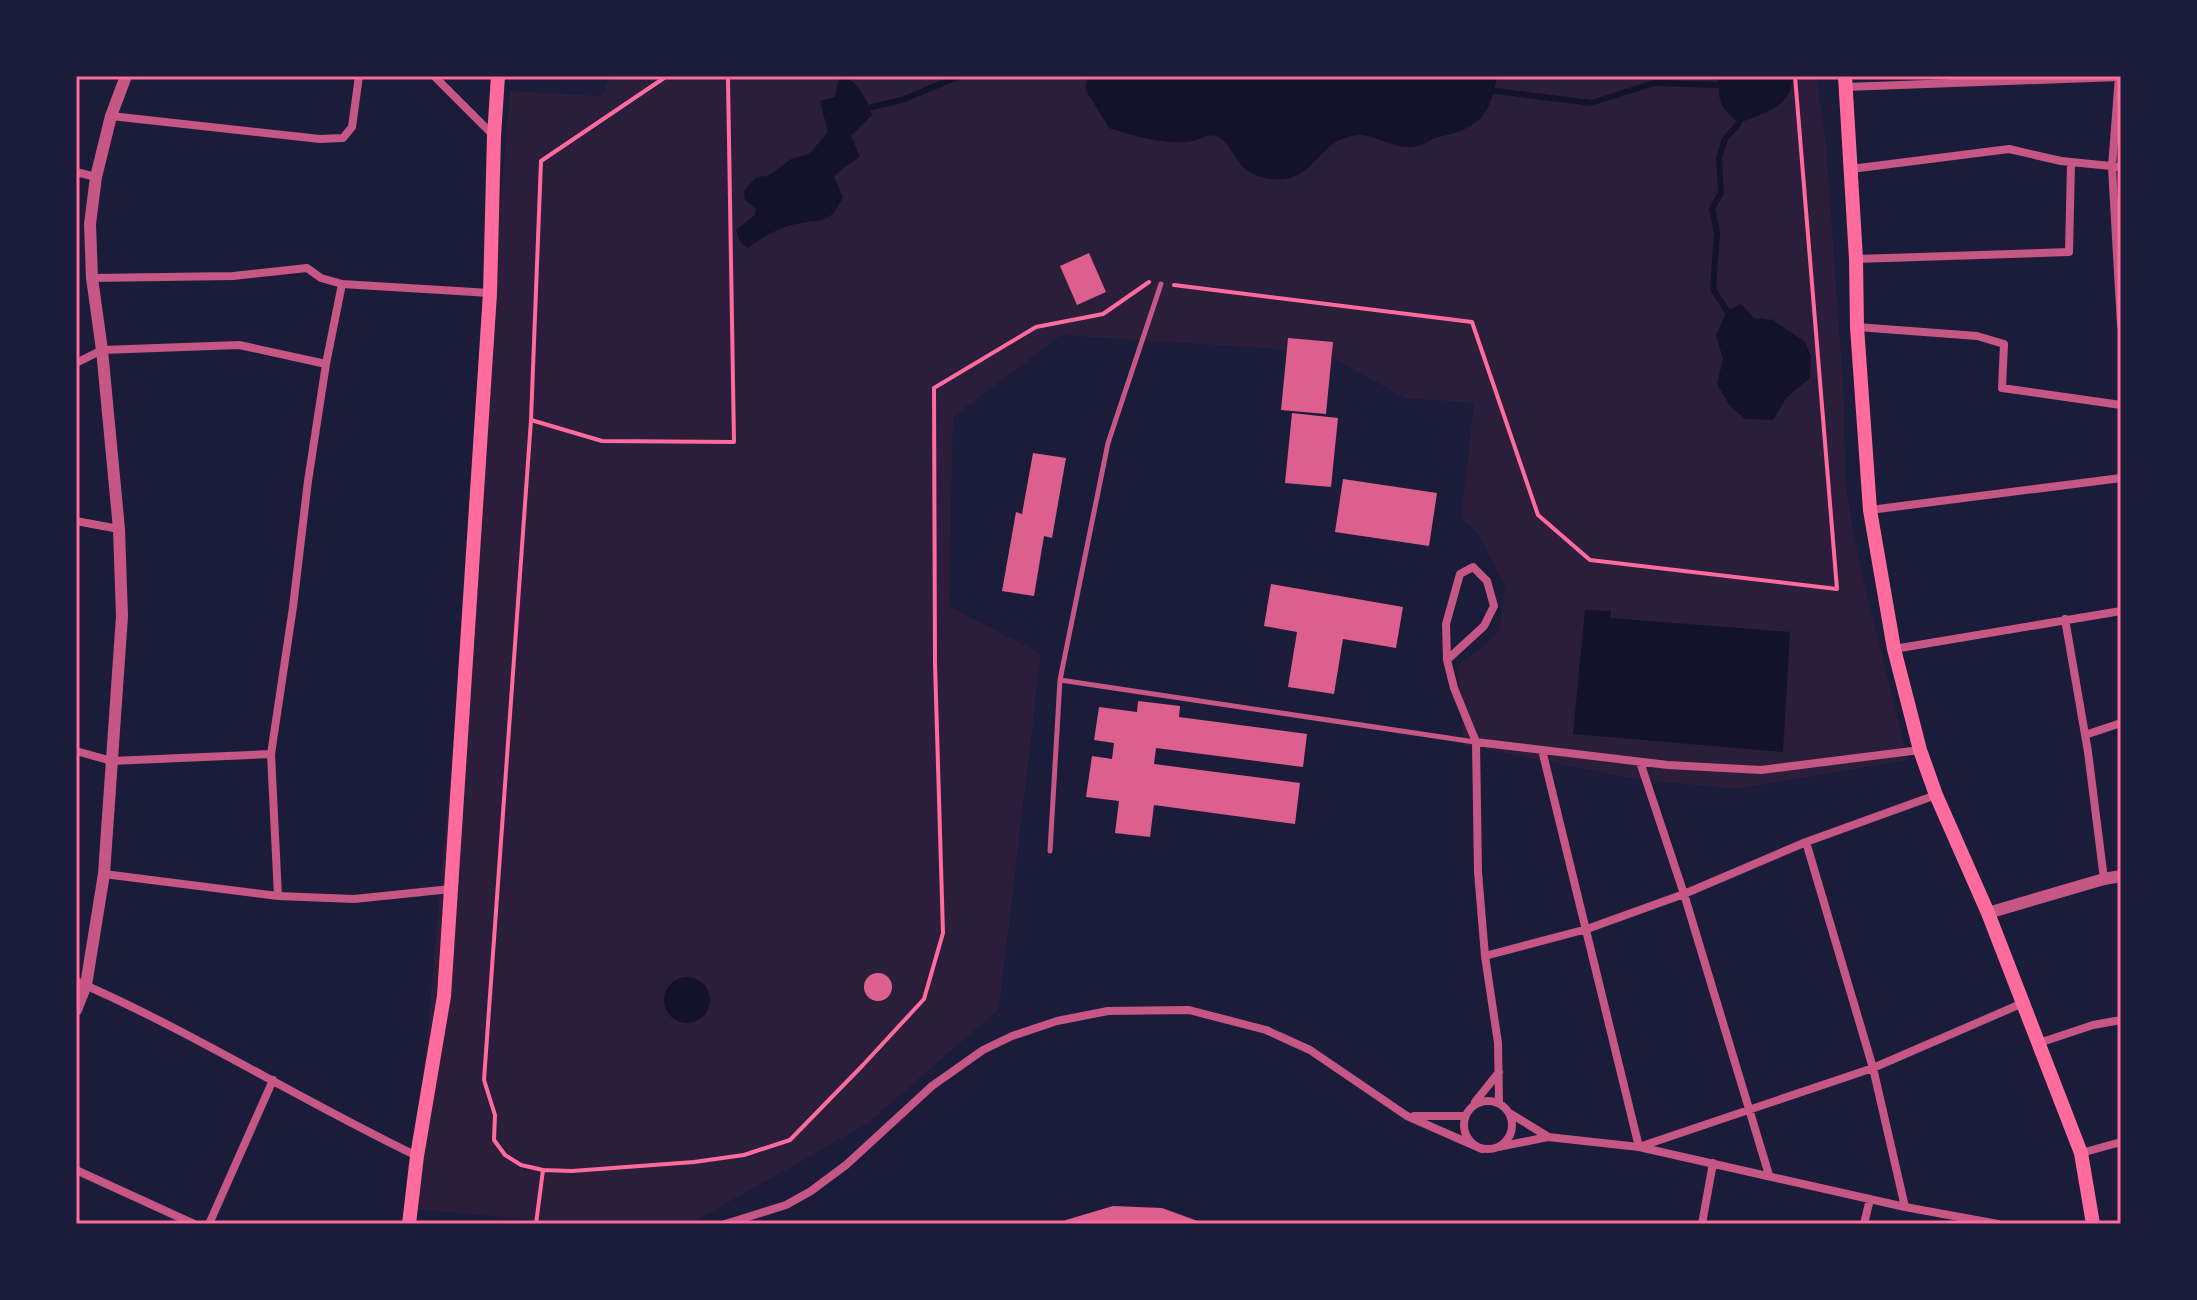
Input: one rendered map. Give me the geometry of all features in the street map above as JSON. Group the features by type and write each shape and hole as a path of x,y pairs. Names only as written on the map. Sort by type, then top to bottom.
{"main road":[{"path":"409,1224 417,1156 444,996 490,293 498,76"},
{"path":"1846,82 1857,327 1870,510 1894,649 1920,750 1936,795 1988,913 2081,1153 2093,1224"}],"street":[{"path":"76,1010 104,874 122,616 119,529 92,278 90,224 96,177 111,116 126,76"},
{"path":"111,116 320,139 343,138 352,127 359,76"},
{"path":"434,76 494,136"},
{"path":"1846,82 2119,76 2116,167 2121,325"},
{"path":"1851,169 2009,149 2071,163 2116,167"},
{"path":"1856,259 2069,252 2071,163"},
{"path":"76,172 96,177"},
{"path":"92,278 233,276 307,268 321,278 342,284 490,293"},
{"path":"278,896 271,754 326,364 342,284"},
{"path":"1857,327 1977,336 2004,344 2002,388 2121,405"},
{"path":"76,363 102,350 239,345 326,364"},
{"path":"1870,510 2121,478"},
{"path":"76,521 119,529"},
{"path":"1447,660 1484,626 1494,606 1487,581 1473,567 1460,574 1446,624 1447,660 1454,688 1476,742 1478,872 1485,956 1498,1043 1499,1103"},
{"path":"1894,649 2121,611"},
{"path":"2065,619 2085,735 2104,879"},
{"path":"2085,735 2121,723"},
{"path":"1476,742 1668,765 1761,770 1920,750"},
{"path":"1542,750 1639,1147"},
{"path":"76,751 112,761 271,754"},
{"path":"1640,762 1684,894 1769,1175"},
{"path":"1485,956 1587,929 1684,894 1806,842 1936,795"},
{"path":"1806,842 1873,1068 1905,1207"},
{"path":"104,874 278,896 354,899 451,889"},
{"path":"1988,913 2121,876"},
{"path":"81,983 417,1156"},
{"path":"1639,1147 1873,1068 2023,1003"},
{"path":"725,1224 786,1205 811,1191 846,1165 932,1086 983,1050 1012,1036 1077,1016 1108,1011 1189,1010 1266,1030 1310,1050 1407,1116 1482,1149 1548,1137 1639,1147 1905,1207 1998,1224"},
{"path":"2039,1043 2093,1025 2121,1020"},
{"path":"1482,1149 1468,1140 1464,1132 1467,1112 1500,1071"},
{"path":"209,1224 273,1080"},
{"path":"1407,1116 1467,1112 1483,1101 1499,1103 1510,1114 1548,1137"},
{"path":"1498,1147 1509,1137 1510,1114"},
{"path":"2081,1153 2121,1142"},
{"path":"1702,1224 1713,1163"},
{"path":"76,1170 194,1224"},
{"path":"1864,1224 1870,1199"}],"lane":[{"path":"1050,851 1060,680 1108,443 1161,284"},
{"path":"1060,680 1476,742"}],"path":[{"path":"667,76 541,161 531,420 484,1080 495,1115 494,1140 505,1155 521,1165 543,1170 572,1171 694,1162 744,1155 790,1140 924,999 943,933 935,664 934,388 1036,327 1103,314 1148,282 1472,322 1538,515 1590,560 1837,589 1795,76"},
{"path":"531,420 602,441 734,442 728,80"},
{"path":"536,1224 543,1170"}],"shaded area":[{"path":"611,76 1816,76 1826,142 1844,399 1845,483 1859,561 1908,760 1738,789 1640,780 1463,745 1458,665 1480,650 1500,630 1505,585 1478,534 1461,517 1474,403 1405,398 1322,352 1061,335 953,417 949,606 1041,654 999,1009 868,1123 690,1224 578,1224 412,1209 510,91 601,96"},
{"path":"842,76 861,91 872,115 851,136 860,157 834,177 843,197 840,203 827,218 780,229 748,248 740,242 736,230 755,215 756,209 745,200 744,190 757,177 768,176 791,159 809,154 828,132 820,101 835,97"},
{"path":"1088,76 1497,76 1485,113 1463,130 1410,147 1367,136 1351,136 1333,144 1295,177 1271,179 1249,172 1216,136 1190,142 1168,142 1109,128 1085,89"},
{"path":"1719,76 1793,76 1788,95 1782,102 1767,112 1739,123 1721,103"},
{"path":"1741,304 1754,318 1773,320 1805,342 1811,356 1810,378 1787,397 1773,420 1745,419 1730,406 1717,384 1723,359 1716,335 1727,311"},
{"path":"1585,610 1611,611 1611,618 1790,632 1783,752 1573,734"},
{"path":"687,977 703,984 710,1000 703,1016 687,1023 671,1016 664,1000 671,984"}],"building":[{"path":"1089,253 1106,292 1077,305 1060,266"},
{"path":"1288,338 1333,342 1326,414 1281,410"},
{"path":"1292,413 1338,418 1331,487 1285,483"},
{"path":"1033,453 1066,458 1052,538 1044,536 1034,596 1002,591 1016,512 1022,514"},
{"path":"1343,479 1437,493 1429,546 1335,532"},
{"path":"1271,584 1403,607 1396,648 1343,639 1334,694 1288,687 1297,632 1264,626"},
{"path":"1138,701 1180,706 1179,717 1307,734 1303,767 1156,748 1154,764 1300,783 1295,824 1154,805 1150,837 1115,833 1119,801 1086,797 1092,756 1112,759 1114,743 1094,740 1099,707 1137,712"},
{"path":"878,973 888,977 892,987 888,997 878,1001 868,997 864,987 868,977"},
{"path":"1113,1206 1162,1208 1206,1224 1061,1224"}],"waterway":[{"path":"872,107 902,100 960,76"},
{"path":"1495,91 1591,103 1654,83 1719,85"},
{"path":"1727,311 1713,289 1717,233 1712,208 1721,193 1719,158 1725,139 1739,123"}]}
